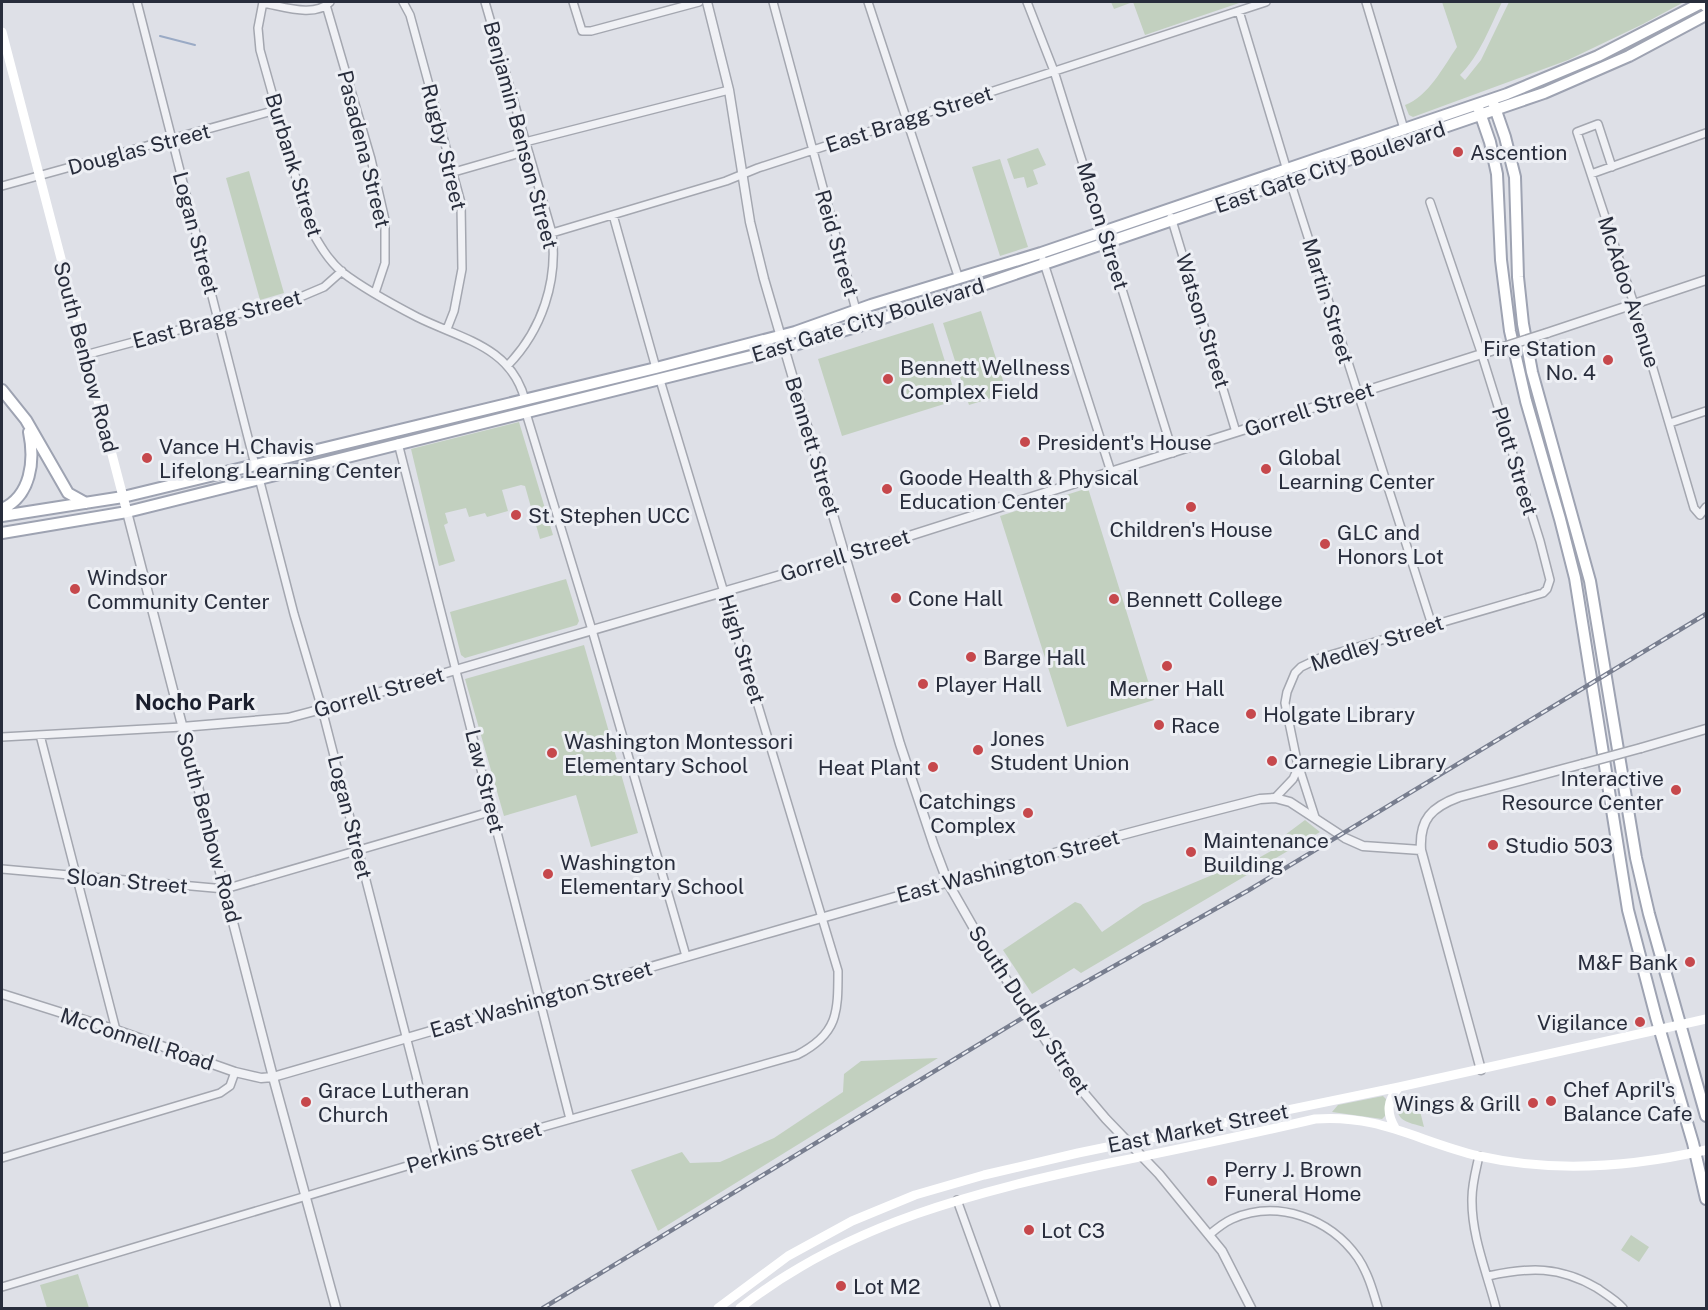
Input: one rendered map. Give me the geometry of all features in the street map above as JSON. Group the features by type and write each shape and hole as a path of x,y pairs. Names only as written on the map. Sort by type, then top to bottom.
{"main road":[{"name":"East Gate City Boulevard","path":"2,516 123,497 780,336 1041,253 1492,99 1598,56 1702,2"},
{"path":"1702,2 1707,8"},
{"name":"East Gate City Boulevard","path":"2,532 127,512 660,380 870,323 1496,111 1596,72 1707,15"},
{"name":"South Benbow Road","path":"2,32 127,512"},
{"path":"1492,99 1510,153 1515,177 1518,277 1523,324 1532,372 1590,581 1636,858 1649,914 1707,1116"},
{"path":"1477,104 1497,174 1503,277 1512,340 1526,401 1575,578 1621,876 1637,949 1660,1030 1701,1151 1707,1198"},
{"path":"2,390 26,420 68,493 86,503"},
{"path":"2,509 12,505 25,488 31,470 32,448 26,420"},
{"name":"East Market Street","path":"718,1308 788,1256 852,1221 901,1201 984,1175 1128,1142 1481,1070 1707,1019"},
{"path":"1395,1128 1388,1112 1391,1096 1399,1087"},
{"path":"1316,1119 1330,1109 1332,1101"},
{"name":"East Market Street","path":"740,1308 783,1277 831,1250 897,1220 957,1200 1027,1181 1316,1119 1356,1119 1395,1128 1479,1156 1567,1167 1600,1166 1701,1151"}],"street":[{"name":"Logan Street","path":"137,2 255,465"},
{"path":"263,2 311,10 328,3"},
{"name":"Burbank Street","path":"263,2 258,28 260,50 310,228 322,250 342,271 375,293 418,317 491,351 508,365 519,381 525,400"},
{"name":"Rugby Street","path":"403,2 410,15 461,203 462,269 454,311 447,329"},
{"name":"Benjamin Benson Street","path":"485,2 552,233 554,268 542,312 524,348 508,365"},
{"path":"573,2 582,31 591,31 699,2"},
{"name":"Bennett Street","path":"707,2 729,90 757,252 900,744 948,883"},
{"name":"Reid Street","path":"773,2 856,310"},
{"path":"868,2 959,279"},
{"name":"Macon Street","path":"1027,2 1054,70 1173,453"},
{"name":"East Bragg Street","path":"552,233 726,181 906,119 1266,2"},
{"path":"1366,2 1404,129"},
{"name":"Pasadena Street","path":"328,3 371,159 385,220 385,263 375,293"},
{"name":"Martin Street","path":"1239,11 1357,393 1432,625"},
{"path":"525,142 729,90"},
{"name":"Douglas Street","path":"2,186 276,110"},
{"name":"McAdoo Avenue","path":"1612,167 1598,124 1577,132 1634,304 1694,508 1700,515 1707,507"},
{"path":"1591,174 1707,133"},
{"path":"454,172 527,152"},
{"name":"Plott Street","path":"1430,202 1481,352 1540,542 1549,575 1549,585"},
{"name":"Watson Street","path":"1169,209 1236,432"},
{"path":"613,215 656,368"},
{"path":"1041,253 1111,472"},
{"name":"East Bragg Street","path":"85,355 314,292 324,287 342,271"},
{"name":"Gorrell Street","path":"2,737 182,727 288,718 322,709 846,556 1707,280"},
{"name":"High Street","path":"660,380 822,918"},
{"path":"1670,423 1707,411"},
{"path":"526,413 592,630 686,956"},
{"name":"Law Street","path":"399,443 570,1119"},
{"name":"Logan Street","path":"259,478 294,614 322,709 437,1157"},
{"name":"South Benbow Road","path":"127,512 273,1077 336,1308"},
{"name":"Medley Street","path":"1315,817 1299,766 1285,703 1295,673 1301,667 1320,658 1543,593 1549,585"},
{"path":"1481,1070 1421,850 1420,836 1431,812 1441,803 1459,797 1707,729"},
{"path":"40,735 116,1030"},
{"path":"1299,766 1293,779 1275,798 1290,802 1345,838 1363,846 1421,850"},
{"name":"East Washington Street","path":"273,1077 822,918 1168,822 1275,798"},
{"name":"Sloan Street","path":"2,869 225,889 493,811"},
{"name":"South Dudley Street","path":"948,883 980,939 1067,1073 1179,1197 1222,1251 1251,1308"},
{"name":"Perkins Street","path":"2,1287 437,1157 797,1055 813,1047 823,1037 838,1008 838,970 822,918"},
{"name":"McConnell Road","path":"2,994 116,1030 235,1072 261,1078 273,1077"},
{"path":"2,1158 220,1093 230,1086 235,1072"},
{"path":"1479,1156 1473,1185 1472,1211 1477,1240 1496,1308"},
{"path":"957,1200 996,1308"},
{"path":"1209,1235 1231,1220 1246,1214 1264,1211 1281,1210 1314,1221 1345,1242 1357,1257 1364,1268 1378,1308"},
{"path":"1488,1276 1526,1270 1557,1272 1585,1281 1604,1292 1623,1308"}],"green space":[{"path":"1111,2 1133,2 1114,9"},
{"path":"1133,2 1242,2 1145,35"},
{"path":"1442,2 1502,2 1479,50 1460,75 1465,80 1481,60 1509,2 1684,2 1568,60 1413,117 1409,115 1405,105 1428,88 1457,47"},
{"path":"1038,148 1046,165 1033,170 1038,184 1027,188 1024,177 1014,179 1007,159"},
{"path":"1000,159 1028,247 1000,256 972,167"},
{"path":"249,171 284,293 260,300 226,178"},
{"path":"981,311 1007,393 969,405 943,323"},
{"name":"Bennett Wellness Complex Field","path":"933,323 957,400 842,436 818,359"},
{"path":"519,422 553,535 540,539 525,486 502,490 508,511 487,517 485,513 469,517 466,508 445,513 448,523 444,525 455,561 439,566 411,449"},
{"path":"1088,488 1154,700 1067,727 1000,516"},
{"path":"566,579 579,621 577,625 465,658 461,655 450,612"},
{"path":"584,645 638,833 591,847 576,795 504,816 465,679"},
{"path":"1305,820 1320,832 1081,973 1074,968 1032,994 1003,950 1075,902 1081,904 1102,932 1143,904 1217,873 1246,865 1271,851 1273,844"},
{"path":"938,1058 658,1231 631,1170 682,1152 690,1163 720,1162 774,1138 843,1092 844,1074 861,1061"},
{"path":"1416,1095 1424,1127 1401,1118 1397,1109 1401,1102"},
{"path":"1383,1096 1386,1099 1385,1116 1382,1119 1332,1112 1338,1105"},
{"path":"1631,1235 1649,1247 1639,1262 1621,1250"},
{"path":"78,1274 89,1308 47,1308 40,1285"}],"waterway":[{"path":"160,36 195,45"}],"railway":[{"path":"543,1308 1029,1014 1249,890 1706,614"}],"place":[{"name":"Ascention","path":"1458,152"},
{"name":"Fire Station No. 4","path":"1608,360"},
{"name":"Bennett Wellness Complex Field","path":"888,379"},
{"name":"President's House","path":"1025,442"},
{"name":"Vance H. Chavis Lifelong Learning Center","path":"147,458"},
{"name":"Global Learning Center","path":"1266,469"},
{"name":"Goode Health & Physical Education Center","path":"887,489"},
{"name":"Children's House","path":"1191,507"},
{"name":"St. Stephen UCC","path":"516,515"},
{"name":"GLC and Honors Lot","path":"1325,544"},
{"name":"Windsor Community Center","path":"75,589"},
{"name":"Cone Hall","path":"896,598"},
{"name":"Bennett College","path":"1114,599"},
{"name":"Barge Hall","path":"971,657"},
{"name":"Merner Hall","path":"1167,666"},
{"name":"Player Hall","path":"923,684"},
{"name":"Holgate Library","path":"1251,714"},
{"name":"Race","path":"1159,725"},
{"name":"Jones Student Union","path":"978,750"},
{"name":"Washington Montessori Elementary School","path":"552,753"},
{"name":"Carnegie Library","path":"1272,761"},
{"name":"Heat Plant","path":"933,767"},
{"name":"Interactive Resource Center","path":"1676,790"},
{"name":"Catchings Complex","path":"1028,813"},
{"name":"Studio 503","path":"1493,845"},
{"name":"Maintenance Building","path":"1191,852"},
{"name":"Washington Elementary School","path":"548,874"},
{"name":"M&F Bank","path":"1690,962"},
{"name":"Vigilance","path":"1640,1022"},
{"name":"Chef April's Balance Cafe","path":"1551,1101"},
{"name":"Grace Lutheran Church","path":"306,1102"},
{"name":"Wings & Grill","path":"1533,1103"},
{"name":"Perry J. Brown Funeral Home","path":"1212,1181"},
{"name":"Lot C3","path":"1029,1230"},
{"name":"Lot M2","path":"841,1286"}],"district":[{"name":"Nocho Park","path":"195,702"}]}
